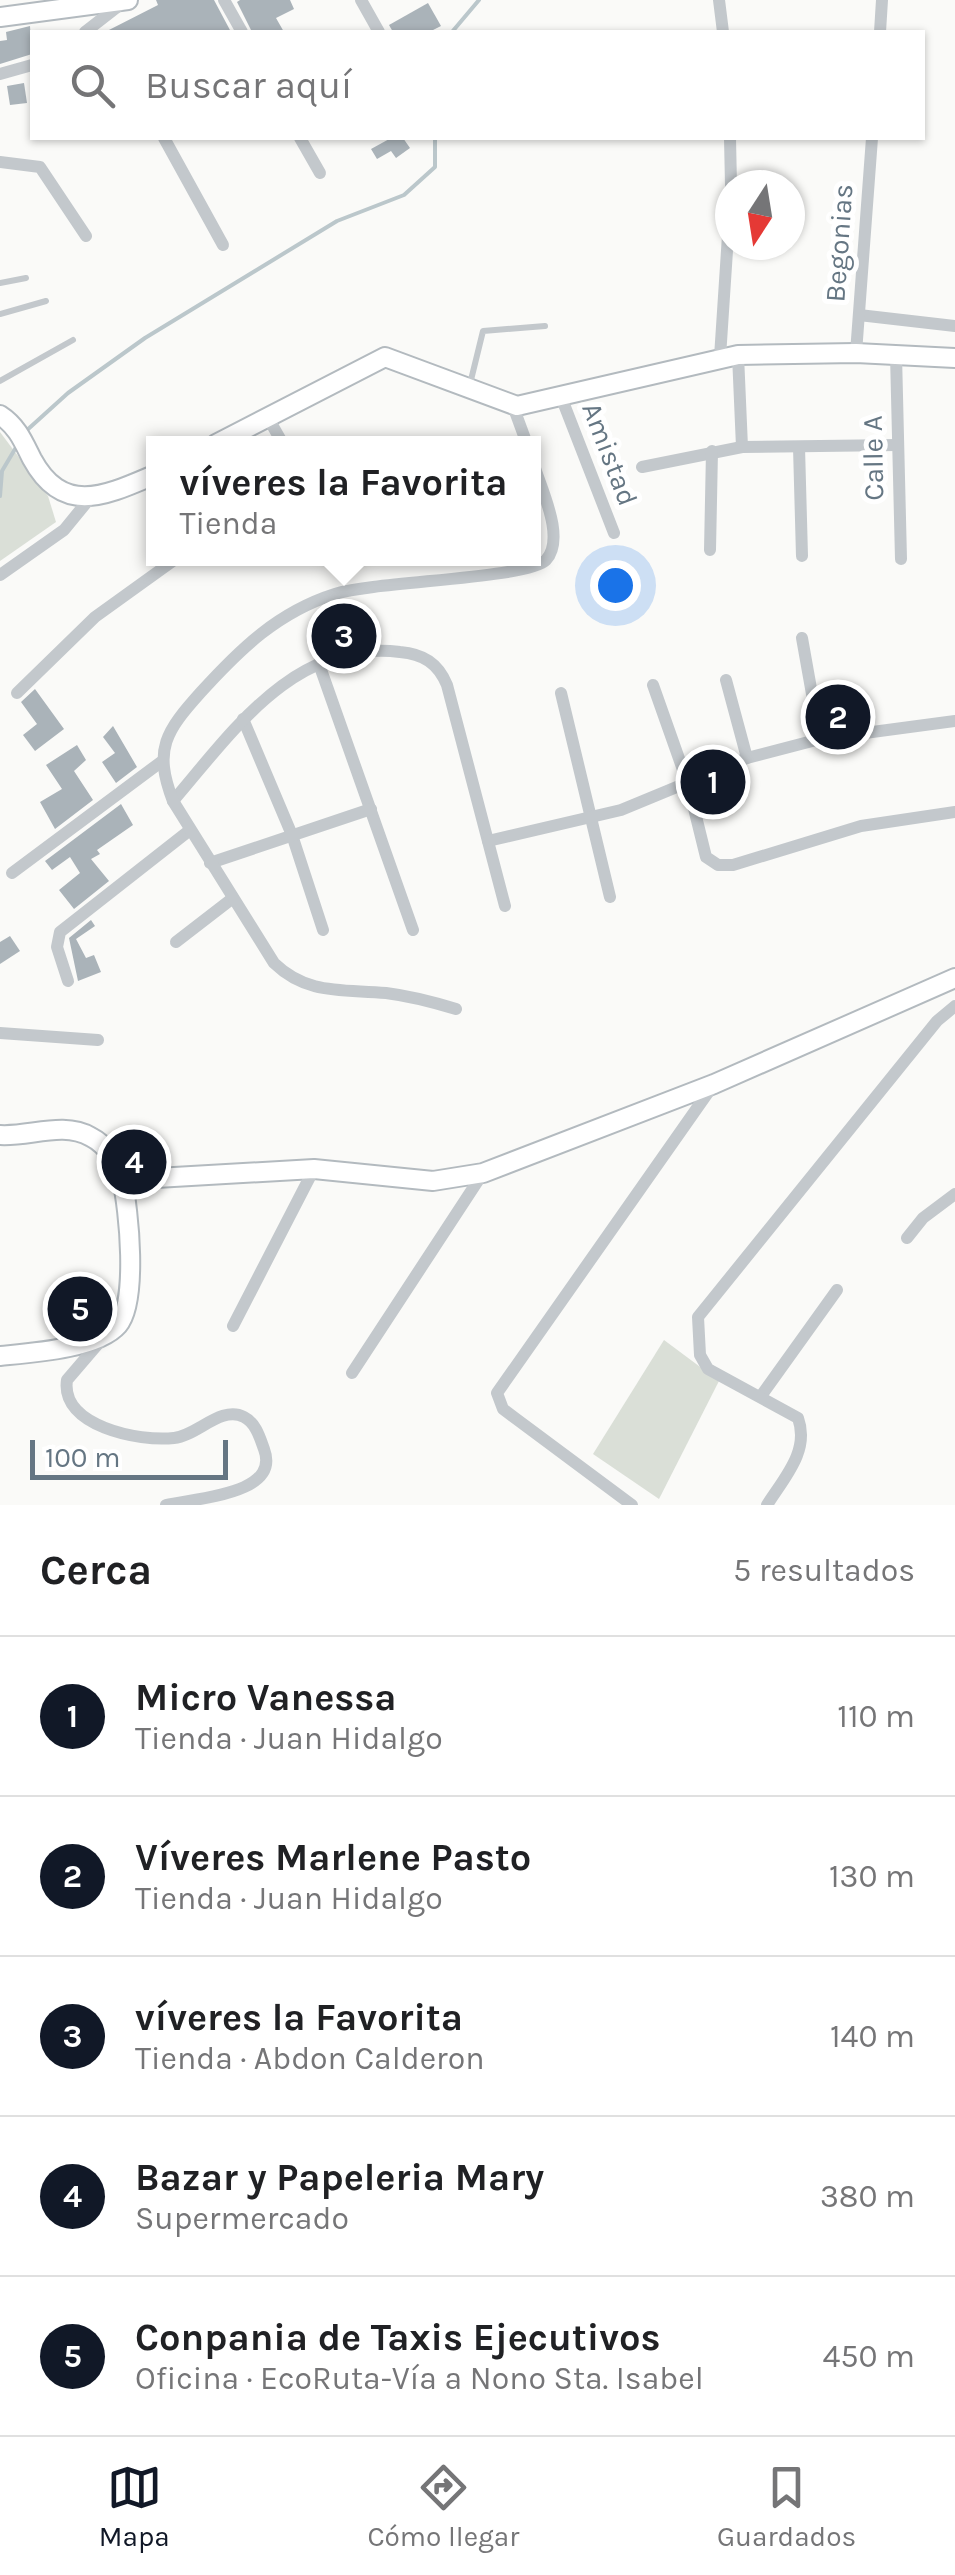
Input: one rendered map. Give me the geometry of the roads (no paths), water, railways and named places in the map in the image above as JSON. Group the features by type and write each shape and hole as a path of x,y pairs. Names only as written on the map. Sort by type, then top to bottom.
{"street":[{"path":"224,0 241,30"},
{"path":"360,0 378,30"},
{"path":"719,0 723,30"},
{"path":"880,30 882,0"},
{"path":"0,18 124,2"},
{"path":"102,27 124,2"},
{"path":"0,74 30,66"},
{"path":"165,140 223,245"},
{"path":"301,140 320,173"},
{"path":"730,140 730,170"},
{"name":"Begonias","path":"856,353 872,140"},
{"path":"0,162 40,167 86,236"},
{"path":"730,260 729,356 742,447"},
{"path":"859,315 955,326"},
{"path":"231,436 385,357 513,406 729,356 856,353 955,358"},
{"name":"Calle A","path":"896,355 900,559"},
{"name":"Amistad","path":"560,394 614,533"},
{"path":"513,406 524,436"},
{"path":"267,416 278,436"},
{"path":"6,421 59,492 91,497 146,479"},
{"path":"642,468 712,450 742,447 897,445"},
{"path":"799,446 802,556"},
{"path":"710,550 712,450"},
{"path":"541,489 554,533 549,557 541,563"},
{"path":"0,576 64,530 91,497"},
{"path":"18,693 95,618 166,566"},
{"path":"456,1009 415,998 302,984 274,963 173,800 162,762 166,738 184,711 244,646 292,611 377,583 503,573 534,566"},
{"path":"802,638 820,739"},
{"path":"173,800 243,719 292,676 319,664 391,651 433,663 447,685 505,906"},
{"path":"319,664 413,930"},
{"path":"726,680 747,758"},
{"path":"653,685 688,784 706,856 724,866 861,826 955,812"},
{"path":"561,692 610,897"},
{"path":"243,719 292,836 323,930"},
{"path":"488,841 593,818 747,758 820,739 955,722"},
{"path":"12,873 162,762"},
{"path":"210,863 371,809"},
{"path":"68,981 57,947 60,932 190,830"},
{"path":"176,942 233,898"},
{"path":"122,1180 314,1169 434,1181 483,1173 714,1084 955,978"},
{"path":"767,1505 798,1456 803,1432 798,1418 708,1369 700,1355 698,1316 937,1020 955,1006"},
{"path":"0,1033 98,1040"},
{"path":"632,1505 503,1409 497,1393 714,1084"},
{"path":"0,1136 54,1130 84,1134 113,1158 122,1180 128,1297 124,1316 68,1380 68,1400 81,1416 144,1438 175,1438 200,1431 217,1417 232,1414 245,1417 255,1427 268,1459 261,1477 250,1488 166,1505"},
{"path":"234,1326 314,1169"},
{"path":"352,1373 483,1173"},
{"path":"907,1238 924,1218 955,1194"},
{"path":"761,1396 837,1290"},
{"path":"0,1356 46,1351 108,1332"}],"lane":[{"path":"0,282 26,278"},
{"path":"0,314 46,301"},
{"path":"470,390 483,331 544,326"},
{"path":"0,381 73,340"}],"waterway":[{"path":"454,30 479,0"},
{"path":"26,431 68,393 145,338 337,221 404,195 435,167 435,140"},
{"path":"0,496 2,471 18,444"}],"place":[{"name":"víveres la Favorita","path":"344,636"},
{"name":"Víveres Marlene Pasto","path":"838,717"},
{"name":"Micro Vanessa","path":"713,782"},
{"name":"Bazar y Papeleria Mary","path":"134,1162"},
{"name":"Conpania de Taxis Ejecutivos","path":"80,1309"}]}
